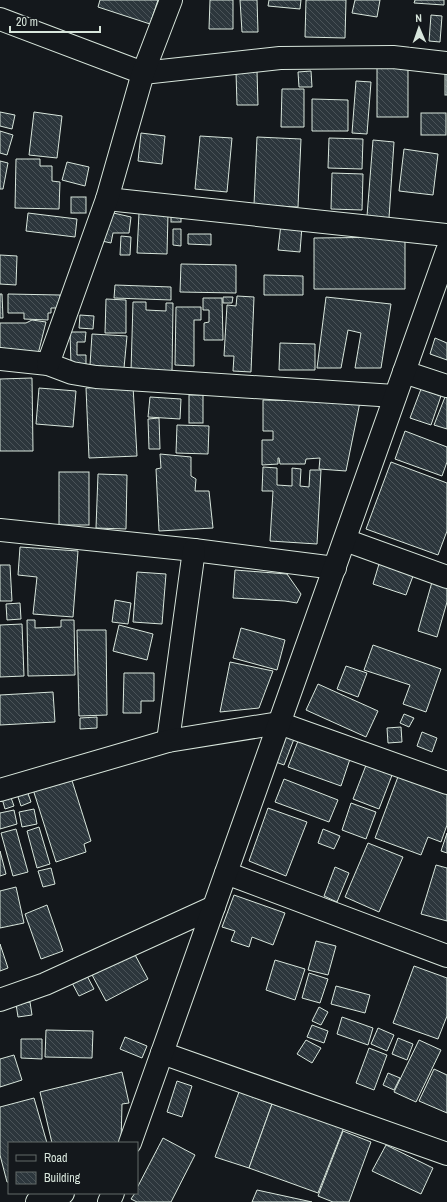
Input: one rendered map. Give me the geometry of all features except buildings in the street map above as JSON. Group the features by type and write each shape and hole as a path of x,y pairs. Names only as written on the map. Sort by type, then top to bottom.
{"street":[{"path":"48,364 107,199 143,73 171,0"},
{"path":"0,19 143,73 280,58 393,57 447,62"},
{"path":"107,199 447,235"},
{"path":"130,1142 447,251"},
{"path":"0,359 48,364 72,373 96,378 395,396"},
{"path":"404,372 447,386"},
{"path":"0,530 194,550 334,568"},
{"path":"345,540 447,577"},
{"path":"168,741 194,550"},
{"path":"0,790 168,741 279,723 447,784"},
{"path":"226,873 447,956"},
{"path":"0,1000 45,984 214,907"},
{"path":"162,1054 447,1154"},
{"path":"37,1202 60,1194"}]}
